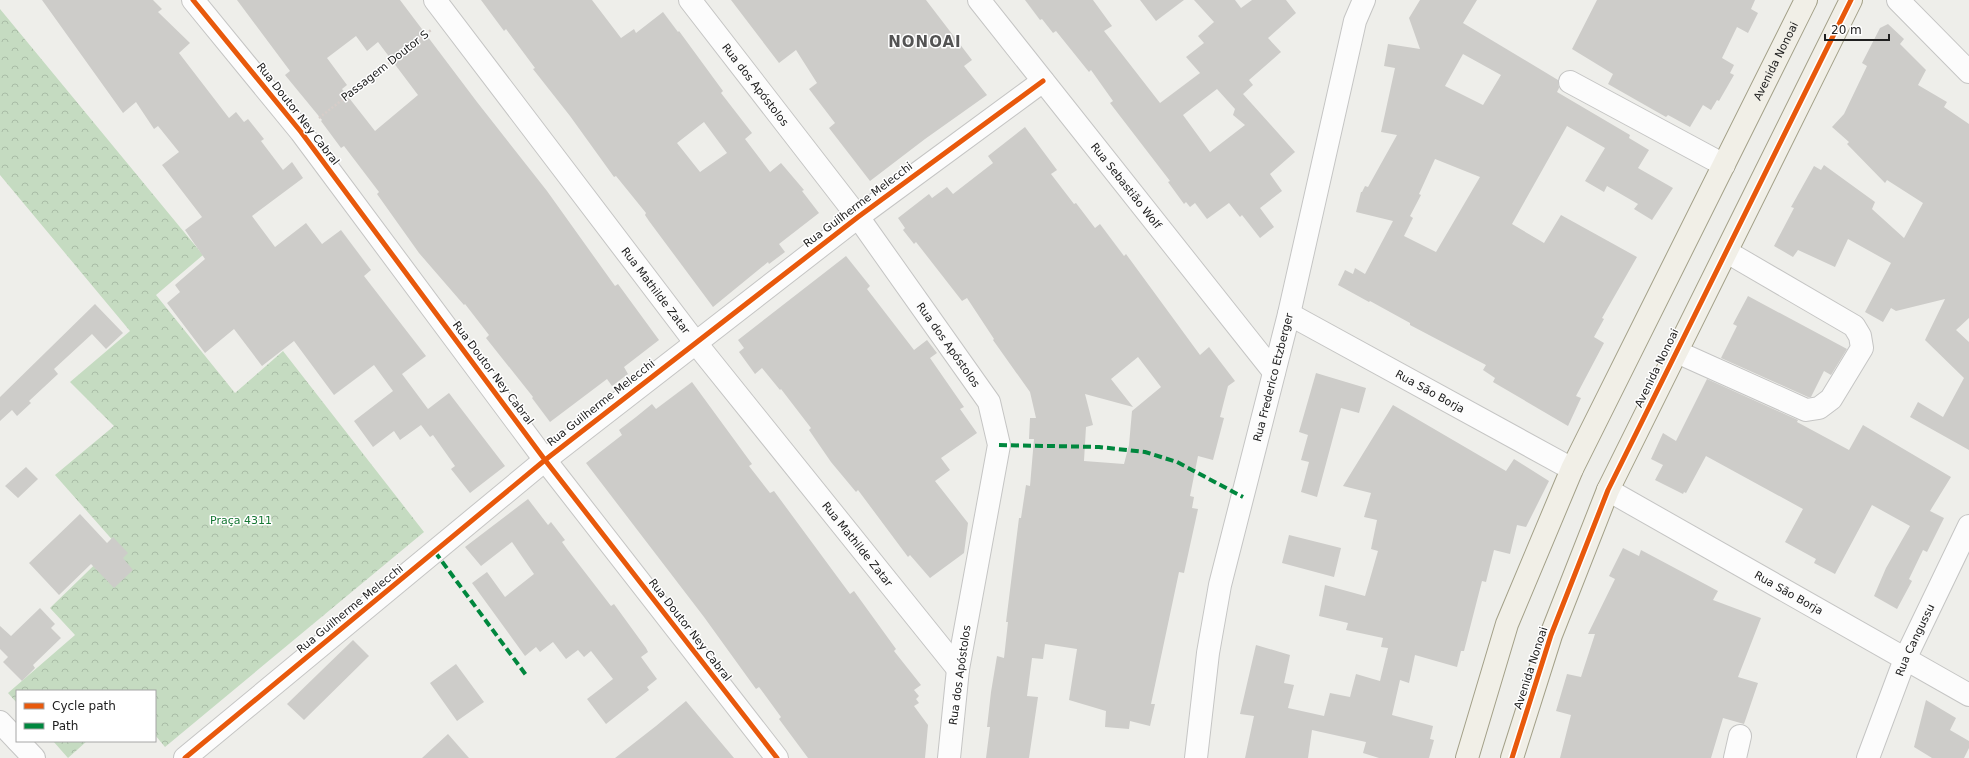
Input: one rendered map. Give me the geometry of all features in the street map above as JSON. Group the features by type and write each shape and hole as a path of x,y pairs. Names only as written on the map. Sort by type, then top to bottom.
{"main road":[{"name":"Avenida Nonoai","path":"1467,758 1508,624 1572,469 1806,0"},
{"name":"Avenida Nonoai","path":"1512,758 1551,635 1608,490 1851,0"}],"street":[{"name":"Rua Doutor Ney Cabral","path":"193,0 301,132 545,460 776,758"},
{"name":"Rua dos Apóstolos","path":"690,0 858,217 989,402 999,445 958,669 949,758"},
{"name":"Rua Sebastião Wolf","path":"979,0 1274,372"},
{"name":"Rua Frederico Etzberger","path":"1196,758 1208,653 1220,585 1289,314 1355,21 1364,0"},
{"path":"1898,0 1969,72"},
{"name":"Rua Mathilde Zatar","path":"442,8 695,342 958,669"},
{"name":"Rua Guilherme Melecchi","path":"184,758 545,460 695,342 858,217 1043,81"},
{"path":"1570,82 1724,165"},
{"path":"1677,352 1806,410 1819,408 1831,399 1862,348 1860,336 1854,326 1726,252"},
{"name":"Rua São Borja","path":"1289,314 1572,469"},
{"name":"Rua São Borja","path":"1608,490 1969,695"},
{"name":"Rua Cangussu","path":"1868,758 1905,659 1969,526"},
{"path":"0,722 16,738"},
{"path":"1735,758 1740,736"},
{"path":"20,742 34,758"}],"green space":[{"name":"Praça 4311","path":"0,9 203,255 156,295 235,393 283,351 424,532 165,747 156,736 156,690 16,690 16,702 8,693 75,635 50,608 116,544 55,475 114,426 70,382 130,331 0,175"},
{"path":"54,742 86,742 68,758"}],"building":[{"path":"42,0 153,0 162,9 158,12 190,43 179,53 229,118 236,112 244,122 248,119 264,139 261,141 283,170 292,162 303,178 252,216 275,247 306,223 322,244 341,230 371,270 364,276 426,356 402,374 428,409 449,393 505,466 470,493 451,469 455,466 433,435 430,437 421,425 400,440 394,431 373,447 354,421 393,391 374,365 334,395 294,341 262,366 234,329 205,353 167,303 180,292 175,285 205,259 185,230 202,217 162,165 179,152 158,126 154,129 136,102 123,113"},
{"path":"237,0 400,0 547,191 615,286 618,284 659,340 624,367 628,374 612,386 607,379 550,422 532,398 533,397 486,338 489,335 465,304 464,305 419,253 377,194 379,192 344,146 341,148 321,121 322,120 285,75 290,71","holes":["356,36 367,51 378,42 418,95 375,131 342,89 347,85 327,58"]},
{"path":"481,0 592,0 621,38 634,29 636,33 663,12 678,32 679,31 723,91 721,93 752,133 745,139 770,172 781,163 804,190 802,191 819,213 779,244 785,252 769,264 768,262 713,307 649,221 645,215 646,213 616,176 614,177 570,116 533,69 535,68 506,29 504,31","holes":["704,122 727,153 700,172 677,143"]},
{"path":"731,0 926,0 972,60 964,66 987,95 925,139 870,181 829,128 835,123 809,89 817,83 796,50 779,63"},
{"path":"1025,0 1093,0 1112,26 1104,31 1160,103 1200,73 1186,57 1204,43 1198,36 1214,22 1194,0 1235,0 1241,8 1252,0 1286,0 1296,13 1268,38 1281,52 1249,80 1253,85 1243,94 1295,152 1270,174 1282,191 1260,208 1274,227 1260,238 1242,215 1240,217 1229,203 1207,219 1195,203 1190,207 1186,202 1184,204 1168,182 1170,181 1110,103 1113,101 1091,70 1089,72 1056,31 1053,33 1042,19 1040,20","holes":["1217,89 1235,109 1233,115 1245,125 1210,152 1183,115"]},
{"path":"1140,0 1184,0 1156,21"},
{"path":"1420,0 1477,0 1463,23 1558,80 1559,88 1557,92 1630,135 1629,138 1649,150 1638,168 1673,188 1652,220 1634,209 1638,204 1607,186 1604,192 1585,181 1605,148 1567,126 1512,224 1544,243 1561,215 1637,257 1602,318 1604,319 1594,337 1604,343 1576,396 1581,398 1568,426 1493,382 1495,378 1483,370 1486,365 1338,285 1345,270 1353,274 1355,268 1365,274 1393,221 1356,212 1361,192 1365,186 1368,187 1397,135 1381,132 1395,68 1384,66 1388,44 1420,49 1409,18","holes":["1463,54 1501,75 1483,105 1445,86","1435,159 1480,177 1436,252 1404,236 1413,218 1410,216 1421,195 1419,194"]},
{"path":"1597,0 1755,0 1751,9 1758,13 1748,33 1737,27 1722,58 1734,65 1730,73 1734,75 1719,101 1717,100 1711,110 1703,105 1690,127 1668,115 1666,117 1608,84 1613,74 1572,49"},
{"path":"1888,24 1904,39 1900,44 1926,70 1918,85 1947,102 1944,107 1969,124 1969,318 1956,330 1969,342 1969,450 1910,417 1918,402 1943,417 1964,378 1925,340 1945,299 1896,311 1891,308 1883,322 1865,312 1891,263 1848,239 1835,267 1798,250 1793,257 1774,246 1794,208 1791,207 1814,166 1821,170 1824,165 1875,202 1872,209 1904,238 1923,203 1887,180 1885,183 1847,144 1849,142 1832,127 1844,114 1867,66 1862,63 1880,28"},
{"path":"1025,127 1057,170 1051,174 1074,204 1076,203 1095,228 1100,224 1124,256 1126,254 1200,355 1209,347 1235,381 1228,386 1220,417 1224,418 1213,460 1198,456 1190,496 1194,497 1192,508 1198,509 1184,573 1179,572 1151,704 1155,704 1150,726 1130,721 1129,729 1105,727 1106,711 1069,700 1077,649 1045,644 1043,659 1032,658 1027,696 1038,697 1029,758 986,758 990,727 987,727 997,656 1004,658 1008,622 1006,622 1019,518 1021,518 1026,485 1030,486 1034,439 1029,439 1030,418 1036,418 1030,392 993,340 994,339 967,298 962,301 916,242 914,244 903,230 905,228 898,218 929,194 932,198 947,187 953,194 993,163 988,156","holes":["1138,357 1161,387 1132,411 1129,445 1124,464 1084,461 1086,427 1093,425 1085,394 1133,407 1111,379"]},
{"path":"846,256 870,286 867,289 914,350 927,340 937,353 930,358 964,407 960,409 977,433 941,458 950,470 935,481 968,523 964,553 930,578 910,555 908,557 858,490 856,492 831,462 809,430 811,428 781,389 780,390 762,368 755,374 739,352 744,348 738,340"},
{"path":"1748,296 1847,349 1831,375 1824,371 1811,397 1721,358 1737,326 1733,324"},
{"path":"95,304 123,333 106,349 92,334 54,369 58,374 29,401 31,403 17,416 12,410 0,421 0,397"},
{"path":"1316,373 1366,388 1359,413 1341,408 1317,497 1301,492 1309,462 1301,460 1308,435 1299,432"},
{"path":"1707,379 1798,420 1797,422 1849,450 1863,425 1951,477 1930,511 1944,518 1927,552 1923,550 1909,579 1912,581 1897,609 1874,596 1886,568 1910,526 1872,505 1835,574 1814,563 1816,559 1785,542 1803,509 1706,456 1686,493 1684,492 1683,494 1655,480 1663,465 1651,459 1663,433 1676,441"},
{"path":"692,382 752,464 749,466 770,493 774,491 850,594 854,591 896,649 894,651 921,685 914,690 919,696 916,699 919,703 914,706 928,725 925,758 808,758 779,719 781,717 759,687 756,689 704,617 586,463 622,435 619,430 652,404 656,409"},
{"path":"1393,405 1506,471 1514,459 1549,481 1526,527 1517,525 1510,554 1494,550 1486,582 1482,581 1464,651 1461,651 1457,667 1415,655 1409,683 1400,680 1392,715 1433,726 1430,739 1434,740 1429,758 1379,758 1363,753 1366,742 1312,730 1308,758 1245,758 1254,716 1240,714 1256,645 1290,655 1284,683 1294,685 1288,708 1324,716 1330,693 1350,697 1356,674 1380,681 1388,648 1381,647 1383,638 1346,630 1348,623 1319,616 1325,585 1365,596 1378,551 1371,549 1377,520 1364,517 1371,493 1343,486"},
{"path":"26,467 38,479 18,498 5,486"},
{"path":"528,499 548,525 551,522 565,540 562,542 567,549 611,606 614,604 648,652 641,657 657,679 647,687 649,690 606,724 587,699 613,679 591,651 584,657 578,650 566,659 553,642 540,652 536,647 525,656 472,583 487,572 505,597 534,574 512,542 481,566 465,547"},
{"path":"80,514 107,543 113,537 128,553 123,558 133,570 114,588 91,564 59,595 29,563"},
{"path":"1289,535 1341,548 1334,577 1282,563"},
{"path":"1623,548 1639,556 1641,550 1718,591 1713,600 1761,618 1738,677 1758,683 1744,724 1723,718 1711,758 1560,758 1571,715 1556,711 1567,674 1581,677 1595,634 1588,634 1615,579 1609,576"},
{"path":"40,608 55,624 51,628 61,638 33,665 35,668 22,681 3,662 8,657 0,649 0,626 11,636"},
{"path":"353,640 369,656 304,720 287,704"},
{"path":"456,664 484,702 457,721 430,683"},
{"path":"1926,700 1956,718 1950,730 1969,741 1969,748 1964,758 1932,758 1914,747"},
{"path":"686,701 734,758 615,758 656,726"},
{"path":"448,734 469,758 422,758"}],"marked path":[{"path":"999,445 1099,447 1145,452 1177,462 1243,497"},
{"path":"435,552 526,675"}],"cycle path":[{"path":"193,0 301,132 545,460 777,758"},
{"path":"1512,758 1551,635 1608,490 1851,0"},
{"path":"185,758 545,460 858,217 1043,81"}],"district":[{"name":"NONOAI","path":"925,42"}]}
